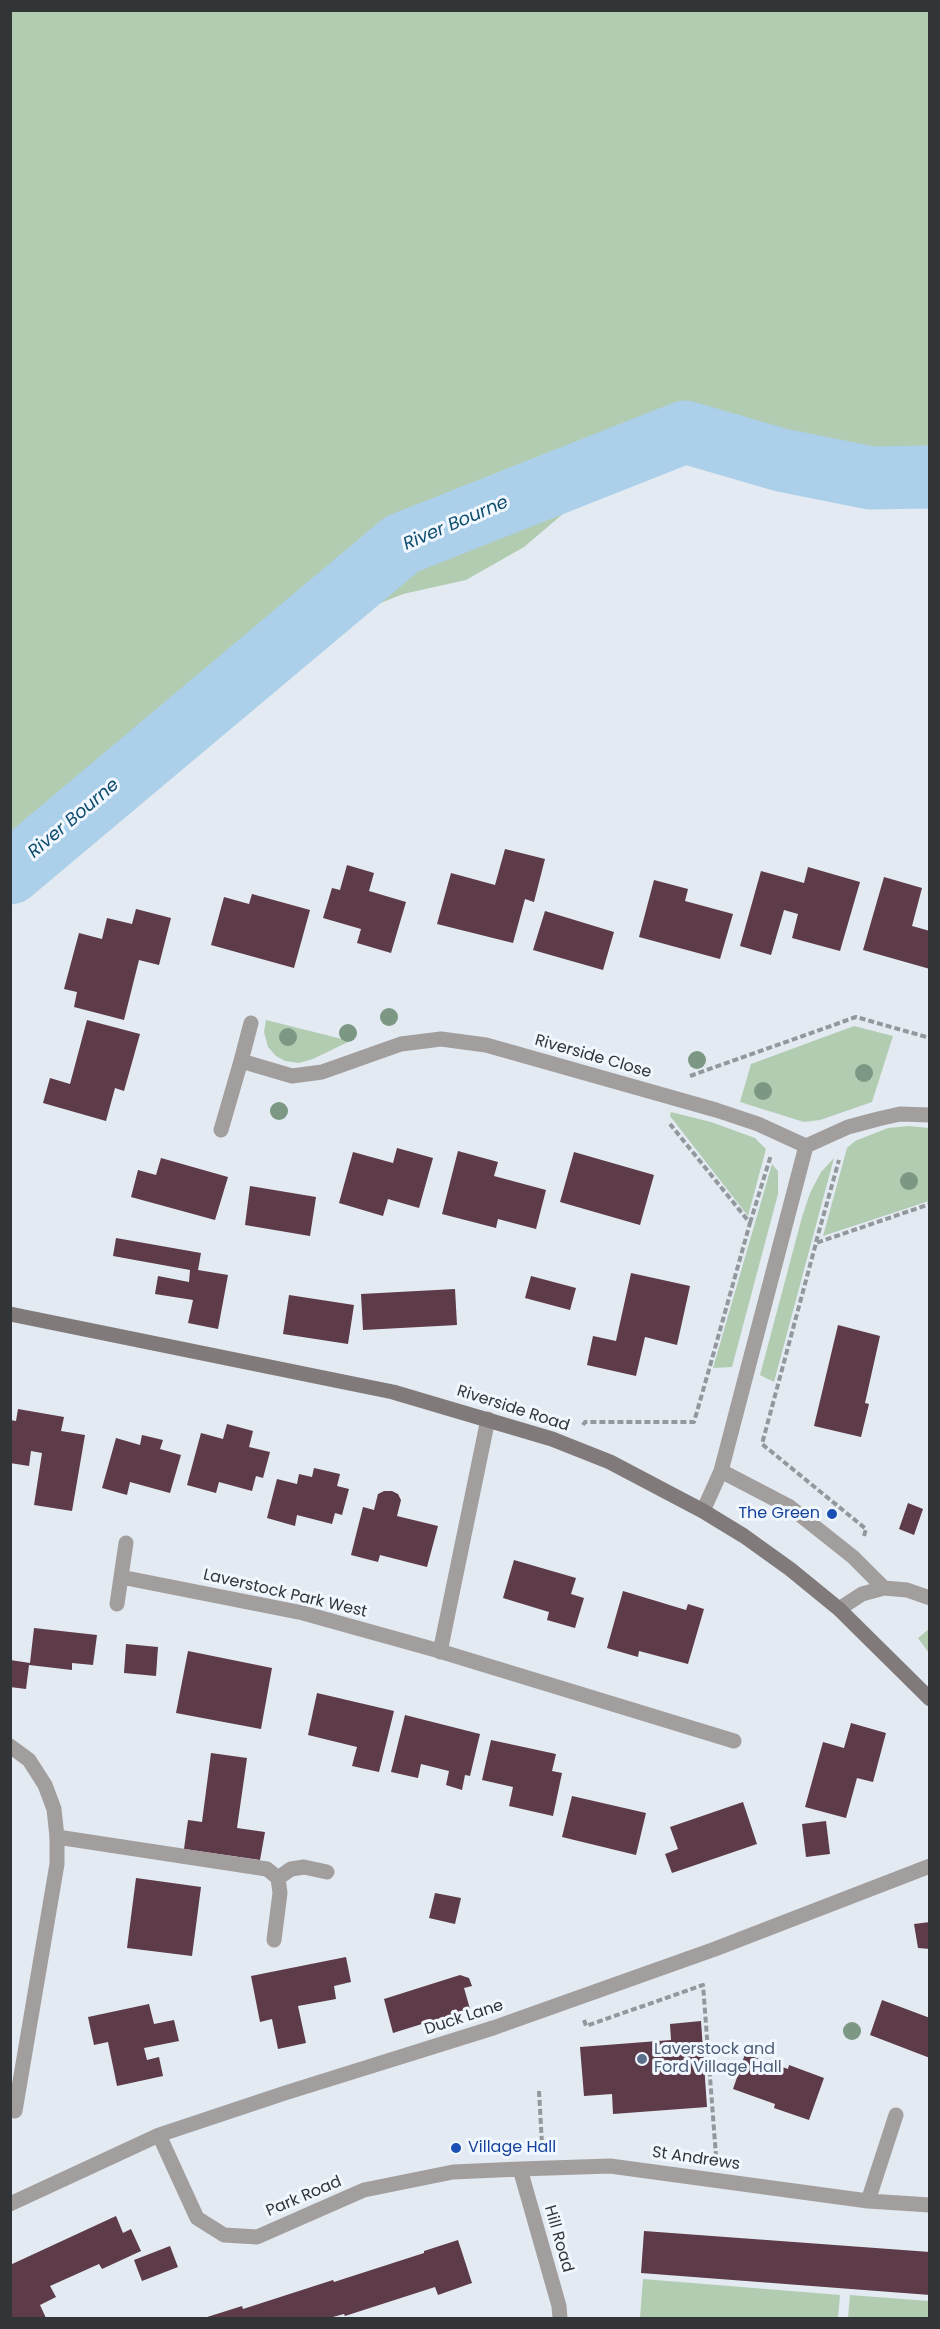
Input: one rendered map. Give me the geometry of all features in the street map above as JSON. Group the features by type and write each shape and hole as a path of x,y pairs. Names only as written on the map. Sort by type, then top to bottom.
{"street":[{"path":"221,1130 251,1023"},
{"name":"Riverside Close","path":"241,1061 292,1076 322,1072 401,1044 441,1039 486,1045 758,1124 806,1146"},
{"path":"703,1511 720,1471 806,1146 848,1127 900,1114 930,1115"},
{"name":"Riverside Road","path":"10,1314 393,1392 571,1446 630,1472 703,1511 763,1550 839,1609 930,1699"},
{"path":"440,1652 488,1419"},
{"path":"720,1471 790,1507 857,1561 884,1588"},
{"path":"117,1604 126,1543"},
{"name":"Laverstock Park West","path":"121,1577 303,1613 734,1741"},
{"path":"839,1609 862,1594 884,1588 907,1590 930,1598"},
{"path":"10,1746 29,1760 45,1785 54,1809 57,1837 57,1864 18,2057 15,2111"},
{"path":"57,1837 267,1869 278,1878 280,1893 274,1940"},
{"name":"Duck Lane","path":"10,2204 159,2135 493,2028 715,1949 930,1866"},
{"path":"278,1878 291,1869 304,1867 327,1872"},
{"path":"868,2201 896,2115"},
{"name":"Park Road","path":"159,2135 197,2218 224,2235 257,2237 364,2190 453,2172 520,2169"},
{"name":"St Andrews","path":"520,2169 610,2166 868,2201 930,2205"},
{"name":"Hill Road","path":"520,2169 559,2306 560,2319"}],"path":[{"path":"750,1224 664,1117 668,1097 682,1078 856,1017 930,1038"},
{"path":"848,1127 762,1444 866,1529 857,1561"},
{"path":"571,1446 585,1422 694,1422 777,1133"},
{"path":"816,1243 930,1204"},
{"path":"575,1998 586,2026 703,1985 717,2166"},
{"path":"539,2091 544,2168"}],"green space":[{"path":"11,10 929,11 929,492 868,491 685,450 590,491 524,547 466,580 403,594 336,621 318,586 11,841"},
{"path":"266,1020 350,1041 313,1059 299,1063 285,1061 276,1056 268,1047 264,1032"},
{"path":"854,1026 893,1036 872,1102 820,1120 804,1122 740,1102 751,1064"},
{"path":"671,1112 711,1122 755,1138 766,1149 748,1216 670,1116"},
{"path":"909,1126 929,1128 929,1201 823,1236 847,1148 855,1141 888,1128"},
{"path":"834,1158 774,1382 760,1375 802,1217 810,1193 821,1172"},
{"path":"772,1164 778,1171 778,1194 732,1367 713,1368"},
{"path":"929,1629 929,1653 918,1638"},
{"path":"643,2279 840,2295 838,2318 640,2318"},
{"path":"850,2295 929,2301 929,2318 848,2318"}],"building":[{"path":"505,849 545,859 534,902 525,899 513,943 437,924 451,873 495,885"},
{"path":"347,865 374,873 369,891 406,902 391,953 357,943 361,929 323,918 332,888 340,890"},
{"path":"808,867 860,882 840,951 792,938 798,914 784,910 771,955 740,946 761,871 804,883"},
{"path":"884,877 922,888 912,926 930,931 930,969 863,950"},
{"path":"654,880 688,889 685,901 733,914 720,959 639,937"},
{"path":"252,894 310,910 294,968 211,945 224,897 249,904"},
{"path":"136,909 171,918 159,965 139,960 124,1020 74,1007 77,992 64,989 79,933 102,939 107,918 132,924"},
{"path":"545,911 614,932 603,970 533,950"},
{"path":"87,1020 140,1034 124,1091 115,1088 106,1121 43,1103 50,1078 70,1084"},
{"path":"397,1148 433,1158 419,1208 388,1199 383,1216 339,1203 353,1152 393,1163"},
{"path":"458,1151 498,1162 494,1176 546,1190 536,1229 498,1219 496,1228 442,1214"},
{"path":"574,1152 654,1175 640,1225 560,1202"},
{"path":"161,1158 228,1177 215,1220 131,1197 138,1170 156,1175"},
{"path":"250,1186 316,1197 310,1236 245,1225"},
{"path":"116,1238 201,1253 198,1270 228,1275 218,1329 188,1323 193,1300 155,1294 158,1276 189,1282 190,1270 113,1256"},
{"path":"631,1273 690,1286 677,1345 645,1337 636,1376 587,1365 593,1336 616,1341"},
{"path":"531,1276 576,1288 570,1310 525,1298"},
{"path":"455,1289 457,1325 363,1330 361,1294"},
{"path":"289,1295 354,1305 348,1344 283,1334"},
{"path":"838,1325 880,1336 865,1403 869,1404 861,1437 814,1426"},
{"path":"18,1409 64,1417 61,1431 85,1435 72,1511 34,1505 42,1453 31,1451 29,1466 10,1463 10,1420 16,1421"},
{"path":"227,1424 253,1431 249,1447 270,1452 263,1478 256,1476 252,1491 219,1482 216,1493 187,1485 201,1433 223,1439"},
{"path":"142,1435 163,1440 160,1449 181,1455 170,1493 130,1482 127,1495 102,1488 116,1438 140,1445"},
{"path":"314,1468 340,1474 337,1486 349,1489 342,1515 335,1513 332,1524 297,1515 295,1526 267,1518 277,1479 297,1484 299,1474 312,1477"},
{"path":"384,1491 398,1494 401,1500 397,1516 438,1526 427,1567 380,1555 378,1562 351,1555 363,1507 374,1510 378,1494"},
{"path":"908,1503 923,1509 914,1535 899,1529"},
{"path":"514,1560 576,1578 571,1594 584,1598 575,1628 547,1620 549,1612 503,1598"},
{"path":"623,1591 686,1610 688,1604 704,1609 688,1664 639,1651 638,1657 607,1648"},
{"path":"34,1628 97,1635 93,1665 72,1663 72,1670 29,1665 26,1689 10,1687 10,1660 30,1663"},
{"path":"126,1644 158,1647 156,1676 124,1673"},
{"path":"188,1651 272,1668 261,1729 176,1713"},
{"path":"317,1693 394,1711 379,1772 352,1766 357,1747 308,1735"},
{"path":"405,1715 480,1734 470,1776 465,1775 462,1790 446,1785 449,1771 421,1764 418,1778 391,1772"},
{"path":"851,1723 886,1733 873,1782 857,1778 846,1818 805,1807 823,1742 844,1748"},
{"path":"491,1740 556,1754 552,1771 562,1773 553,1816 509,1806 513,1787 482,1780"},
{"path":"211,1753 247,1758 237,1828 265,1832 260,1860 184,1849 188,1820 202,1822"},
{"path":"572,1796 646,1813 636,1855 562,1837"},
{"path":"743,1802 757,1844 672,1873 665,1854 678,1849 670,1827"},
{"path":"826,1821 830,1854 806,1857 802,1824"},
{"path":"136,1878 201,1887 192,1956 127,1948"},
{"path":"435,1893 461,1898 455,1924 429,1918"},
{"path":"930,1922 930,1949 918,1948 914,1924"},
{"path":"346,1957 351,1982 334,1986 336,1999 298,2006 306,2043 278,2049 272,2019 260,2022 251,1976"},
{"path":"460,1975 469,1978 472,1986 464,1988 470,2009 393,2033 384,1999"},
{"path":"882,2000 930,2018 930,2058 870,2035"},
{"path":"149,2004 154,2024 174,2020 179,2041 144,2048 147,2060 159,2057 163,2076 117,2086 108,2042 94,2045 88,2017"},
{"name":"Laverstock and Ford Village Hall","path":"701,2021 707,2107 613,2114 612,2094 584,2096 580,2047 671,2040 670,2024"},
{"path":"745,2054 788,2069 789,2065 824,2078 809,2120 774,2108 775,2104 733,2089"},
{"path":"116,2216 123,2233 131,2229 141,2251 102,2269 99,2264 50,2286 56,2297 40,2305 46,2318 13,2318 10,2314 10,2265"},
{"path":"644,2231 930,2252 930,2295 641,2273"},
{"path":"458,2240 472,2283 438,2295 435,2287 345,2316 344,2314 329,2318 204,2318 242,2306 243,2309 333,2280 334,2282"},
{"path":"170,2246 178,2267 142,2281 134,2260"}],"waterway":[{"name":"River Bourne","path":"10,873 402,544 685,432 781,460 871,478 930,477"}],"place":[{"name":"The Green","path":"832,1514"},
{"name":"Laverstock and Ford Village Hall","path":"642,2059"},
{"name":"Village Hall","path":"456,2148"}]}
